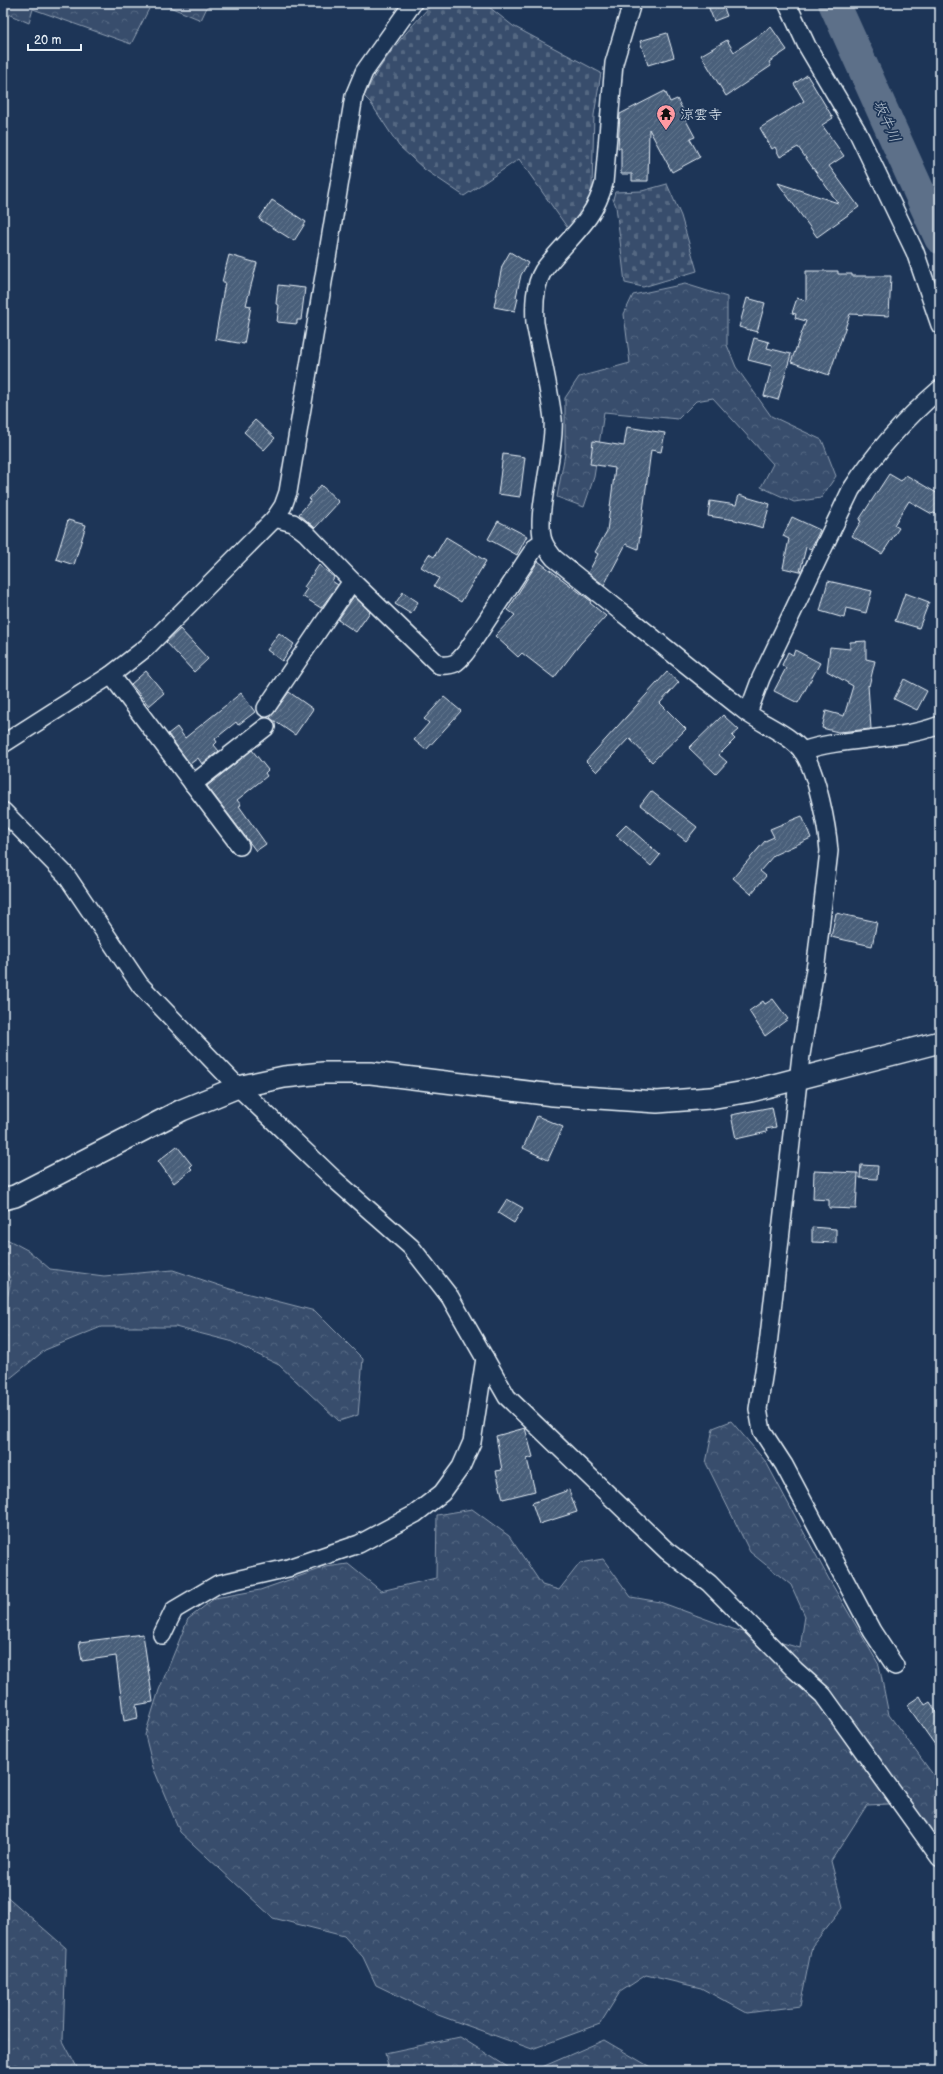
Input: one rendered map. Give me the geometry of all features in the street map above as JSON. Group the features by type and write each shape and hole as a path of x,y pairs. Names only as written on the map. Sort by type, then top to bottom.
{"street":[{"path":"3,744 111,675 146,646 275,518 283,506 288,492 354,96 364,72 413,3"},
{"path":"632,3 614,63 604,183 600,198 585,224 543,272 537,287 534,307 535,323 552,419 553,441 541,513 543,542 554,558 748,713 786,737 802,751 811,769 827,832 829,851 816,963 799,1078 768,1345 758,1408 762,1431 784,1465 872,1631 894,1666"},
{"path":"787,3 807,46 857,130 915,252 940,325"},
{"path":"748,713 761,678 851,490 867,464 883,444 917,408 940,389"},
{"path":"275,518 293,523 306,533 352,581 419,644 431,658 440,665 450,666 458,662 466,652 536,546 543,542"},
{"path":"266,708 352,581"},
{"path":"111,675 240,846"},
{"path":"802,751 836,742 906,735 940,725"},
{"path":"193,784 266,727"},
{"path":"3,811 66,875 140,985 238,1087 334,1178 411,1248 450,1297 507,1397 667,1551 709,1584 795,1670 823,1695 940,1858"},
{"path":"3,1200 15,1196 162,1119 238,1087 300,1075 323,1073 371,1073 553,1095 657,1102 710,1098 750,1091 940,1042"},
{"path":"162,1635 174,1610 218,1584 288,1568 359,1544 415,1514 442,1494 461,1466 472,1442 485,1358"}],"green space":[{"path":"3,3 152,3 131,44 33,9 29,23 3,12"},
{"path":"160,3 209,3 201,20"},
{"path":"433,3 484,3 513,26 601,73 594,115 592,187 588,202 569,230 519,159 464,196 424,169 399,146 370,102 364,96 386,58"},
{"path":"667,184 681,216 697,271 643,287 625,283 616,206 613,199 615,192 642,191"},
{"path":"685,284 727,297 727,345 736,367 771,416 822,440 836,476 821,498 794,502 761,487 773,464 713,398 696,401 678,419 604,412 594,477 584,507 557,497 565,454 565,398 579,377 630,363 624,314 633,295"},
{"path":"3,1237 29,1251 50,1269 104,1276 173,1270 230,1289 315,1311 363,1359 358,1415 339,1421 279,1365 230,1341 175,1327 101,1327 45,1350 3,1384 3,1301 7,1299 11,1280 3,1266"},
{"path":"731,1421 766,1462 830,1581 879,1665 889,1715 940,1784 940,1842 911,1803 867,1805 831,1861 843,1907 812,1946 800,2006 747,2013 701,1988 646,1975 620,1992 600,2024 532,2049 438,2015 376,1985 363,1957 344,1936 273,1918 180,1832 153,1767 145,1735 159,1690 188,1619 215,1598 260,1590 326,1567 348,1564 381,1591 436,1578 437,1515 472,1509 509,1536 542,1585 559,1590 580,1563 603,1559 631,1597 660,1602 733,1629 800,1648 805,1616 791,1585 750,1552 706,1463 713,1428"},
{"path":"3,1893 66,1948 63,2041 79,2071 3,2071"},
{"path":"460,2037 514,2071 389,2071 385,2053"},
{"path":"604,2040 657,2071 533,2071"}],"building":[{"path":"722,3 727,16 714,21 708,6"},
{"path":"771,27 787,50 769,62 771,66 726,96 701,55 727,40 734,52"},
{"path":"667,33 674,57 648,65 640,41"},
{"path":"807,75 833,118 822,125 844,156 829,166 859,207 817,237 778,183 838,203 798,147 780,157 775,147 772,149 760,128 804,101 794,84"},
{"name":"涼雲寺","path":"665,91 670,102 677,99 683,110 681,111 695,137 690,139 700,157 672,172 649,129 648,181 632,181 632,174 621,174 621,148 618,148 620,114"},
{"path":"272,200 306,222 294,241 259,219"},
{"path":"510,252 528,263 521,275 516,297 518,298 515,311 494,307 502,266"},
{"path":"229,255 257,263 246,305 251,306 244,344 215,339 225,282 222,282"},
{"path":"806,271 838,271 838,274 852,274 852,276 891,276 889,316 850,314 829,375 791,362 806,321 795,318 796,314 792,313 797,298 806,301"},
{"path":"278,285 305,288 301,320 297,320 297,324 277,322 279,305 276,304"},
{"path":"747,298 765,303 757,332 739,327"},
{"path":"754,338 769,342 767,348 791,354 778,400 764,396 772,366 748,360"},
{"path":"255,420 275,438 264,450 244,432"},
{"path":"627,427 665,433 661,452 651,450 638,549 626,544 604,585 588,573 598,554 595,552 607,531 615,468 590,464 593,441 624,446"},
{"path":"503,454 525,457 520,497 498,494"},
{"path":"889,474 901,481 906,475 940,495 940,515 932,514 909,501 894,525 899,528 882,554 852,536 861,521 859,520"},
{"path":"321,485 339,502 315,528 299,514"},
{"path":"739,495 770,504 763,528 735,520 708,516 710,501 736,505"},
{"path":"792,517 820,530 811,549 806,547 800,572 783,568 789,539 783,536"},
{"path":"68,520 86,525 74,565 56,559"},
{"path":"498,521 527,536 517,555 488,539"},
{"path":"446,537 486,561 461,602 434,586 439,578 421,567 429,554 434,557"},
{"path":"538,561 591,601 590,603 606,616 580,644 554,678 522,653 518,657 495,636 515,615 508,610"},
{"path":"319,565 334,577 332,581 338,585 321,608 302,596 307,589 304,587"},
{"path":"828,581 872,591 866,613 846,608 844,618 820,611"},
{"path":"403,592 418,602 411,614 395,604"},
{"path":"905,593 929,602 919,628 895,621"},
{"path":"354,596 370,612 356,632 338,620"},
{"path":"180,629 208,659 194,672 166,642"},
{"path":"279,633 294,644 282,661 267,650"},
{"path":"866,641 866,659 875,661 869,686 868,685 871,729 838,732 822,728 826,711 844,716 853,686 827,671 830,647 850,649 850,642"},
{"path":"795,650 820,663 798,703 774,691 786,668 782,665 788,652 793,655"},
{"path":"146,671 164,693 149,706 131,684"},
{"path":"667,672 679,682 660,703 686,729 652,762 629,738 597,772 586,761"},
{"path":"904,679 927,691 917,710 894,699"},
{"path":"289,692 313,709 295,735 270,718"},
{"path":"241,693 255,712 238,725 236,722 215,739 217,742 214,745 219,751 202,764 198,758 190,764 168,734 177,727 185,738"},
{"path":"444,697 461,711 426,750 414,740 429,723 424,719"},
{"path":"723,715 739,730 732,736 735,739 719,755 727,762 716,774 689,748"},
{"path":"252,750 268,770 265,773 267,776 237,800 241,805 239,806 266,844 256,851 207,786"},
{"path":"651,791 697,827 686,841 640,805"},
{"path":"802,816 811,838 774,855 760,871 766,876 751,894 733,878 765,841 774,837 770,829"},
{"path":"626,825 660,855 651,866 616,835"},
{"path":"836,913 877,922 872,946 831,937"},
{"path":"773,999 788,1019 765,1036 749,1011 763,1001 765,1004"},
{"path":"772,1107 776,1127 766,1129 767,1132 736,1139 731,1115"},
{"path":"537,1116 563,1127 548,1160 523,1148"},
{"path":"177,1146 192,1165 190,1167 192,1169 174,1183 158,1161"},
{"path":"861,1165 878,1166 877,1179 860,1178"},
{"path":"814,1171 858,1173 856,1209 829,1208 829,1200 813,1199"},
{"path":"507,1199 523,1208 514,1223 498,1213"},
{"path":"812,1227 836,1229 836,1243 812,1242"},
{"path":"525,1428 533,1457 527,1459 535,1491 503,1499 496,1471 502,1470 496,1436"},
{"path":"569,1490 577,1512 539,1524 532,1503"},
{"path":"143,1634 153,1702 136,1705 138,1718 124,1721 116,1656 82,1661 79,1642"},
{"path":"920,1696 925,1705 930,1702 940,1717 940,1752 907,1705"}],"waterway":[{"name":"坂牛川","path":"834,3 940,238"}],"place":[{"name":"涼雲寺","path":"666,131"}]}
